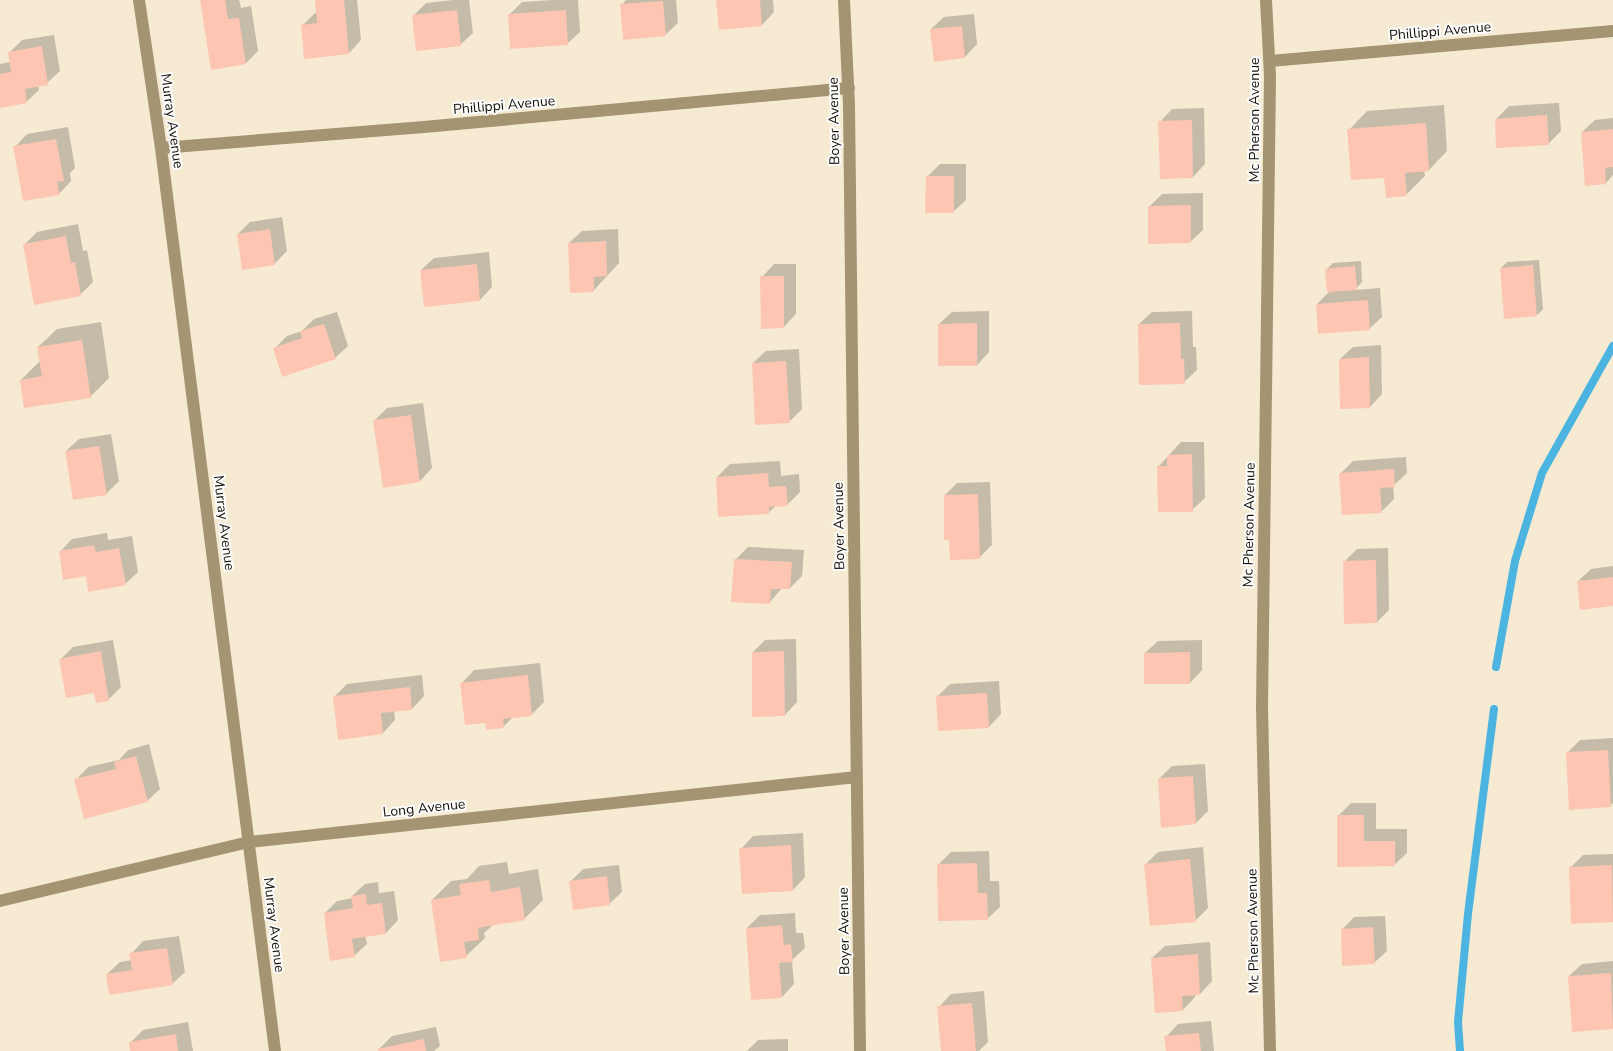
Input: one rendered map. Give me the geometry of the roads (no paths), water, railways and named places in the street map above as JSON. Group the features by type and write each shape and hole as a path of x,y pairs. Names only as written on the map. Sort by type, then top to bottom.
{"street":[{"name":"Murray Avenue","path":"139,0 161,148 275,1051"},
{"name":"Boyer Avenue","path":"844,0 849,88 860,1051"},
{"name":"Mc Pherson Avenue","path":"1266,0 1270,61 1262,709 1270,1051"},
{"name":"Phillippi Avenue","path":"1270,61 1613,31"},
{"name":"Phillippi Avenue","path":"161,148 424,127 849,88"},
{"name":"Long Avenue","path":"0,901 249,842 857,777"}],"waterway":[{"path":"1496,667 1515,561 1542,473 1613,346"},
{"path":"1460,1051 1458,1022 1468,914 1494,709"}]}
